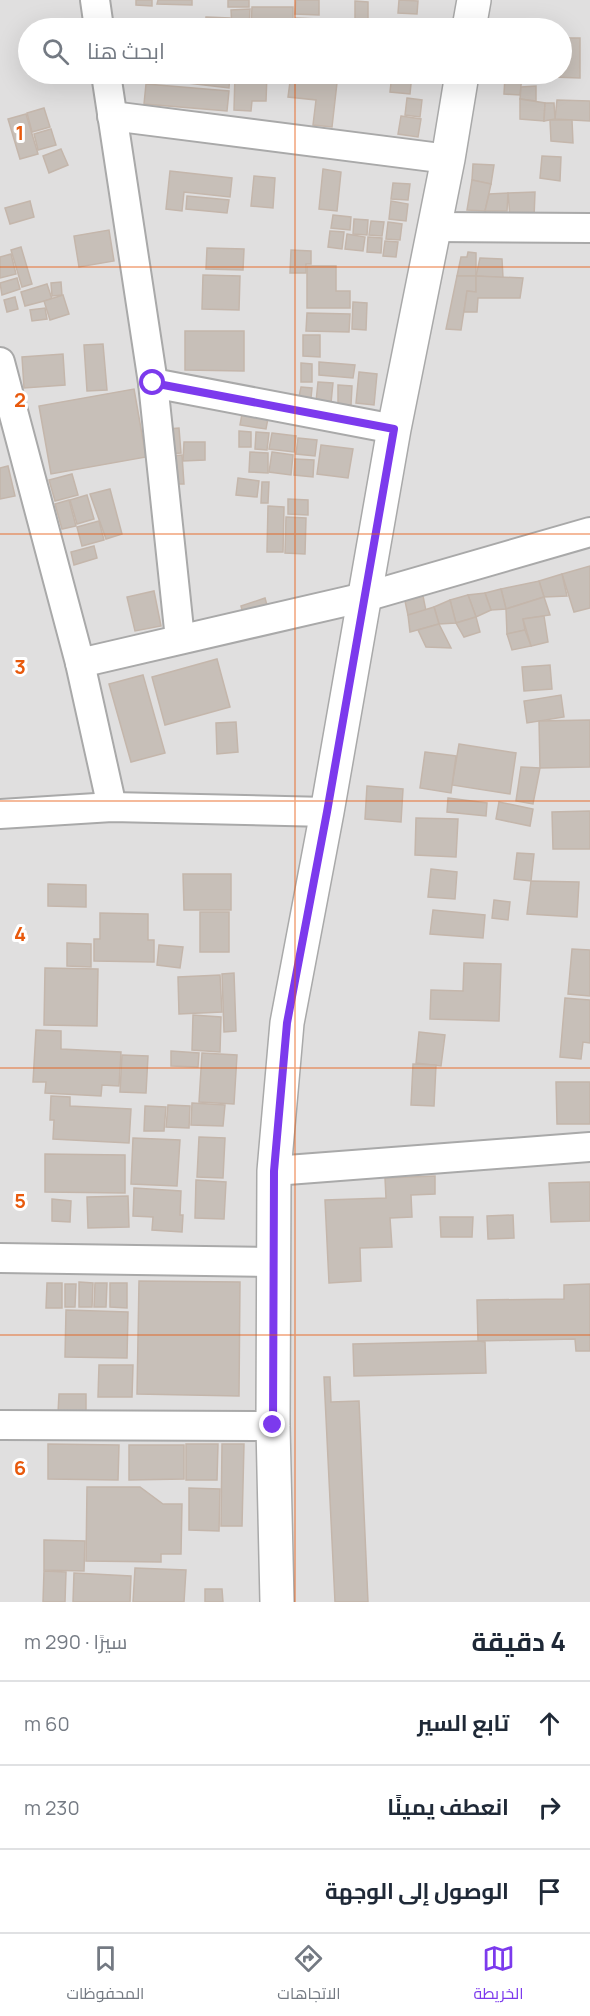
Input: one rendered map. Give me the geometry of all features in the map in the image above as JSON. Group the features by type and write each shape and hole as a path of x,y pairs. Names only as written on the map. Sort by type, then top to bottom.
{"street":[{"path":"95,0 98,18"},
{"path":"471,18 474,0"},
{"path":"107,84 153,383 180,639"},
{"path":"277,1602 273,1425 274,1171 287,1023 327,812 394,429 448,159 460,84"},
{"path":"112,116 448,159"},
{"path":"434,227 590,228"},
{"path":"0,362 80,663 112,807"},
{"path":"153,383 394,429"},
{"path":"80,663 364,597 590,532"},
{"path":"0,813 112,807 327,812"},
{"path":"274,1171 590,1147"},
{"path":"0,1258 273,1262"},
{"path":"0,1425 273,1425"}],"shaded area":[{"path":"0,0 590,0 590,1602 0,1602"}],"building":[{"path":"136,0 152,0 152,6 136,5"},
{"path":"158,0 192,0 192,5 157,4"},
{"path":"228,0 249,0 249,7 228,7"},
{"path":"296,0 319,0 319,15 295,14"},
{"path":"399,0 418,1 417,14 398,13"},
{"path":"355,1 368,2 368,18 355,18"},
{"path":"252,7 293,7 293,18 251,18"},
{"path":"250,9 250,18 231,18 231,10"},
{"path":"572,38 580,38 580,78 572,78"},
{"path":"146,84 229,91 227,111 144,104"},
{"path":"195,84 229,84 229,88"},
{"path":"235,84 267,84 266,101 252,101 251,111 234,110"},
{"path":"290,84 337,84 332,127 313,125 316,100 288,97"},
{"path":"391,84 411,84 410,94 390,92"},
{"path":"505,84 521,84 520,95 504,94"},
{"path":"536,86 536,101 520,99 521,87"},
{"path":"407,98 422,100 420,117 405,115"},
{"path":"520,99 545,103 544,121 520,119"},
{"path":"557,100 590,101 590,121 555,119"},
{"path":"545,103 554,103 555,119 544,121"},
{"path":"44,108 50,127 32,132 27,113"},
{"path":"26,114 38,154 20,159 8,119"},
{"path":"401,116 421,119 418,137 398,134"},
{"path":"550,120 572,120 573,143 551,141"},
{"path":"51,129 56,145 38,150 34,134"},
{"path":"61,149 68,165 49,173 43,156"},
{"path":"542,156 561,157 560,181 540,178"},
{"path":"473,164 494,165 491,184 472,180"},
{"path":"323,169 341,172 337,211 319,209"},
{"path":"170,171 232,178 230,197 184,192 182,211 166,209"},
{"path":"254,176 275,178 273,208 251,206"},
{"path":"472,180 491,184 485,211 467,210"},
{"path":"393,183 410,184 408,200 391,199"},
{"path":"535,192 534,218 510,217 508,193"},
{"path":"508,193 507,211 485,211 489,194"},
{"path":"187,196 229,200 227,213 186,209"},
{"path":"30,201 34,217 10,224 5,208"},
{"path":"391,201 408,204 406,221 389,219"},
{"path":"333,215 351,217 350,230 331,228"},
{"path":"354,219 368,220 367,235 353,234"},
{"path":"371,221 384,222 382,236 369,235"},
{"path":"388,222 402,224 400,240 386,239"},
{"path":"109,230 114,261 79,267 74,236"},
{"path":"330,231 344,232 342,249 328,247"},
{"path":"347,234 365,237 363,251 345,249"},
{"path":"368,237 382,238 381,253 367,252"},
{"path":"385,241 398,242 396,257 383,256"},
{"path":"21,247 32,284 22,287 11,250"},
{"path":"207,248 244,249 243,270 206,269"},
{"path":"291,250 311,251 311,264 306,264 306,273 290,273"},
{"path":"468,252 476,253 476,276 457,276 461,257 467,257"},
{"path":"11,254 16,274 0,278 0,257"},
{"path":"480,258 502,259 503,278 476,276"},
{"path":"307,266 336,266 336,291 350,291 350,308 307,308"},
{"path":"203,275 240,276 239,310 202,309"},
{"path":"457,276 476,276 476,292 467,291 461,330 446,329"},
{"path":"476,276 523,278 520,298 478,298 477,312 464,312 467,291 476,292"},
{"path":"17,278 20,289 2,295 0,283"},
{"path":"61,282 62,295 52,296 51,283"},
{"path":"47,284 52,299 25,306 21,292"},
{"path":"63,295 69,314 50,320 44,301"},
{"path":"15,297 18,309 7,312 4,300"},
{"path":"353,302 367,303 366,330 352,329"},
{"path":"45,308 47,319 32,321 30,310"},
{"path":"307,313 350,314 349,332 306,331"},
{"path":"185,331 244,331 244,371 185,370"},
{"path":"303,335 320,335 320,357 303,356"},
{"path":"103,344 107,390 87,391 84,345"},
{"path":"63,354 65,385 24,388 22,357"},
{"path":"319,362 355,365 353,378 319,375"},
{"path":"301,363 312,364 312,382 301,382"},
{"path":"359,372 377,374 374,405 356,403"},
{"path":"318,382 333,383 331,403 316,402"},
{"path":"338,385 352,386 351,405 338,404"},
{"path":"301,387 312,388 311,398 299,397"},
{"path":"134,389 146,457 51,474 39,406"},
{"path":"242,414 268,418 266,429 240,425"},
{"path":"179,428 181,453 169,454 167,429"},
{"path":"239,431 251,432 251,447 239,447"},
{"path":"256,432 269,433 267,450 255,449"},
{"path":"272,433 296,436 294,452 269,449"},
{"path":"298,438 317,440 315,456 296,454"},
{"path":"184,442 205,442 205,460 183,461"},
{"path":"321,445 353,449 348,478 317,474"},
{"path":"250,452 268,453 268,473 249,472"},
{"path":"272,452 293,455 291,475 269,472"},
{"path":"182,455 184,484 174,484 172,456"},
{"path":"295,459 314,460 313,477 294,475"},
{"path":"8,466 15,496 0,499 0,468"},
{"path":"72,474 78,495 55,501 49,480"},
{"path":"238,478 259,481 257,497 236,495"},
{"path":"262,482 269,482 268,503 261,503"},
{"path":"110,489 122,534 106,539 90,494"},
{"path":"87,495 94,519 77,524 70,500"},
{"path":"288,499 308,500 308,515 288,514"},
{"path":"69,500 76,526 62,529 55,504"},
{"path":"268,506 284,507 283,552 267,552"},
{"path":"286,517 306,518 305,554 285,553"},
{"path":"99,521 104,540 82,546 77,527"},
{"path":"94,546 97,558 74,565 71,552"},
{"path":"590,566 590,608 574,612 562,574"},
{"path":"562,574 567,596 544,597 539,581"},
{"path":"539,581 544,597 506,609 501,589"},
{"path":"501,589 506,609 491,610 485,593"},
{"path":"154,591 161,626 135,631 127,597"},
{"path":"485,593 491,610 476,617 468,595"},
{"path":"468,595 476,617 456,623 450,600"},
{"path":"423,596 426,611 408,615 405,601"},
{"path":"544,597 550,615 523,619 525,630 507,634 506,609"},
{"path":"265,598 268,609 244,617 241,606"},
{"path":"450,600 456,623 439,624 434,607"},
{"path":"434,607 439,624 410,632 408,615"},
{"path":"544,616 548,642 531,646 523,619"},
{"path":"476,617 480,632 464,637 456,623"},
{"path":"439,624 451,648 426,647 418,630"},
{"path":"525,630 531,646 512,650 507,634"},
{"path":"217,659 230,707 165,725 152,677"},
{"path":"550,665 552,689 524,691 522,667"},
{"path":"143,675 165,753 131,762 109,684"},
{"path":"561,695 564,717 527,723 524,701"},
{"path":"590,720 590,767 540,768 539,721"},
{"path":"236,722 238,752 217,754 216,723"},
{"path":"459,744 516,753 510,794 452,785"},
{"path":"425,752 456,756 451,793 420,788"},
{"path":"521,767 540,768 533,804 516,801"},
{"path":"367,786 403,789 401,822 365,819"},
{"path":"448,798 487,803 486,816 447,812"},
{"path":"499,802 533,809 530,826 496,819"},
{"path":"590,811 590,849 553,849 552,812"},
{"path":"416,818 458,819 456,857 415,855"},
{"path":"517,853 534,854 531,881 514,879"},
{"path":"431,869 457,872 455,899 428,897"},
{"path":"183,874 231,874 231,910 184,910"},
{"path":"531,881 579,882 577,917 527,914"},
{"path":"48,884 86,885 86,907 48,906"},
{"path":"494,900 510,902 508,920 492,918"},
{"path":"433,910 485,915 483,938 430,934"},
{"path":"200,912 229,912 229,952 200,952"},
{"path":"100,913 148,914 148,940 154,940 154,962 94,961 94,939 100,939"},
{"path":"67,943 91,944 91,967 67,966"},
{"path":"159,945 183,947 180,968 157,965"},
{"path":"572,949 590,950 590,996 568,994"},
{"path":"464,963 501,964 499,1021 430,1019 431,990 463,991"},
{"path":"45,968 98,969 97,1026 44,1025"},
{"path":"234,973 236,1031 224,1032 222,974"},
{"path":"220,975 222,1012 179,1014 178,977"},
{"path":"565,998 590,1000 590,1043 583,1042 581,1059 560,1057"},
{"path":"193,1015 221,1017 220,1052 192,1050"},
{"path":"36,1030 61,1031 61,1049 121,1052 119,1086 102,1085 101,1096 45,1093 46,1082 33,1082"},
{"path":"419,1032 445,1035 441,1066 416,1063"},
{"path":"171,1051 199,1053 198,1067 171,1066"},
{"path":"202,1053 237,1055 234,1104 199,1102"},
{"path":"122,1055 148,1056 146,1093 120,1092"},
{"path":"413,1064 436,1065 434,1106 411,1105"},
{"path":"556,1082 590,1082 590,1124 557,1124"},
{"path":"51,1096 70,1097 70,1106 131,1109 129,1143 53,1139 54,1120 50,1120"},
{"path":"192,1103 225,1105 223,1126 191,1125"},
{"path":"168,1105 190,1106 189,1128 166,1127"},
{"path":"145,1106 166,1107 164,1131 144,1131"},
{"path":"199,1137 225,1138 223,1178 197,1177"},
{"path":"133,1138 180,1140 177,1186 131,1184"},
{"path":"45,1154 125,1155 125,1193 45,1192"},
{"path":"435,1176 435,1194 411,1195 412,1217 390,1218 392,1247 360,1248 361,1281 329,1283 325,1200 386,1198 385,1178"},
{"path":"196,1180 226,1182 224,1219 195,1218"},
{"path":"590,1182 590,1221 551,1222 549,1183"},
{"path":"134,1188 181,1191 182,1232 152,1230 153,1217 133,1216"},
{"path":"128,1196 129,1227 88,1228 87,1197"},
{"path":"52,1199 71,1201 70,1222 52,1221"},
{"path":"513,1215 514,1238 488,1239 487,1216"},
{"path":"440,1217 473,1217 472,1237 441,1237"},
{"path":"139,1281 240,1282 239,1396 137,1394"},
{"path":"79,1282 93,1283 92,1307 79,1307"},
{"path":"47,1283 62,1283 62,1308 46,1308"},
{"path":"95,1283 107,1283 106,1307 94,1307"},
{"path":"110,1283 127,1283 127,1308 110,1307"},
{"path":"65,1284 76,1284 75,1307 65,1307"},
{"path":"590,1284 590,1351 576,1351 575,1339 478,1341 477,1300 564,1299 564,1285"},
{"path":"66,1310 128,1312 127,1358 65,1357"},
{"path":"485,1342 486,1373 354,1376 353,1344"},
{"path":"99,1365 133,1365 132,1397 98,1397"},
{"path":"324,1377 330,1377 331,1402 359,1401 368,1602 335,1602"},
{"path":"59,1394 86,1394 86,1413 58,1413"},
{"path":"48,1444 119,1445 118,1480 48,1479"},
{"path":"186,1444 218,1444 217,1480 186,1480"},
{"path":"222,1444 244,1444 242,1526 221,1526"},
{"path":"129,1445 184,1445 184,1479 129,1480"},
{"path":"87,1487 140,1487 163,1504 182,1504 181,1554 161,1554 161,1562 86,1561"},
{"path":"189,1488 220,1489 219,1531 189,1530"},
{"path":"44,1540 85,1541 84,1571 44,1570"},
{"path":"135,1568 186,1570 184,1602 133,1602"},
{"path":"44,1571 66,1572 65,1602 43,1602"},
{"path":"74,1573 131,1576 130,1602 73,1602"},
{"path":"205,1589 222,1589 223,1602 205,1602"}],"route":[{"path":"153,383 394,429 327,812 287,1023 274,1171 273,1425"}]}
